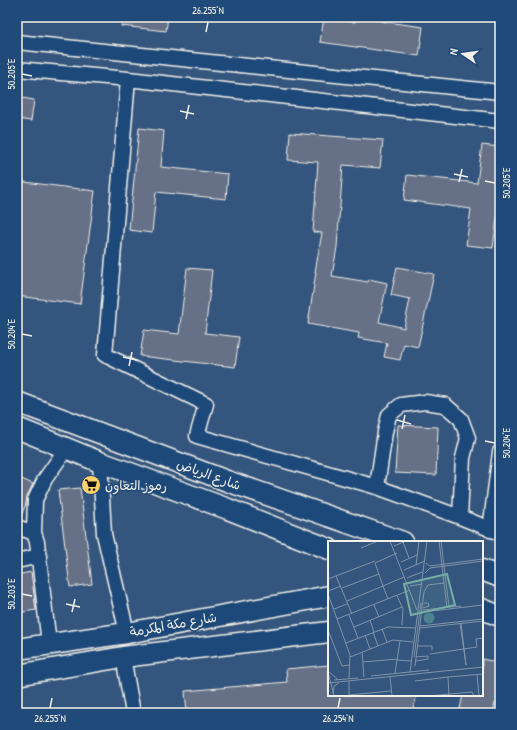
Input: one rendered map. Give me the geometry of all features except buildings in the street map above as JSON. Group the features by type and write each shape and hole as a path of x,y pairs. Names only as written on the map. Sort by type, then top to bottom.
{"main road":[{"name":"شارع الرياض","path":"17,402 227,481 400,541"},
{"name":"شارع الرياض","path":"17,428 66,449 209,502 328,549"},
{"path":"209,502 225,494 228,487 227,481"},
{"path":"483,570 500,577"},
{"name":"شارع مكة المكرمة","path":"17,648 128,633 328,596"},
{"name":"شارع مكة المكرمة","path":"17,675 123,657 328,632"}],"street":[{"path":"17,42 500,92"},
{"path":"17,69 128,79 500,121"},
{"path":"128,79 105,355 206,404 197,436 376,487 460,517 495,532 500,452"},
{"path":"376,487 389,416 401,406 425,402 445,405 461,419 468,438 463,458 460,517"},
{"path":"49,644 37,542 34,533 35,500 45,479 66,449"},
{"path":"100,462 104,534 128,633"},
{"path":"17,527 34,533"},
{"path":"17,561 38,556"},
{"path":"123,657 133,713"}],"place":[{"name":"رموز التعاون","path":"91,485"}]}
